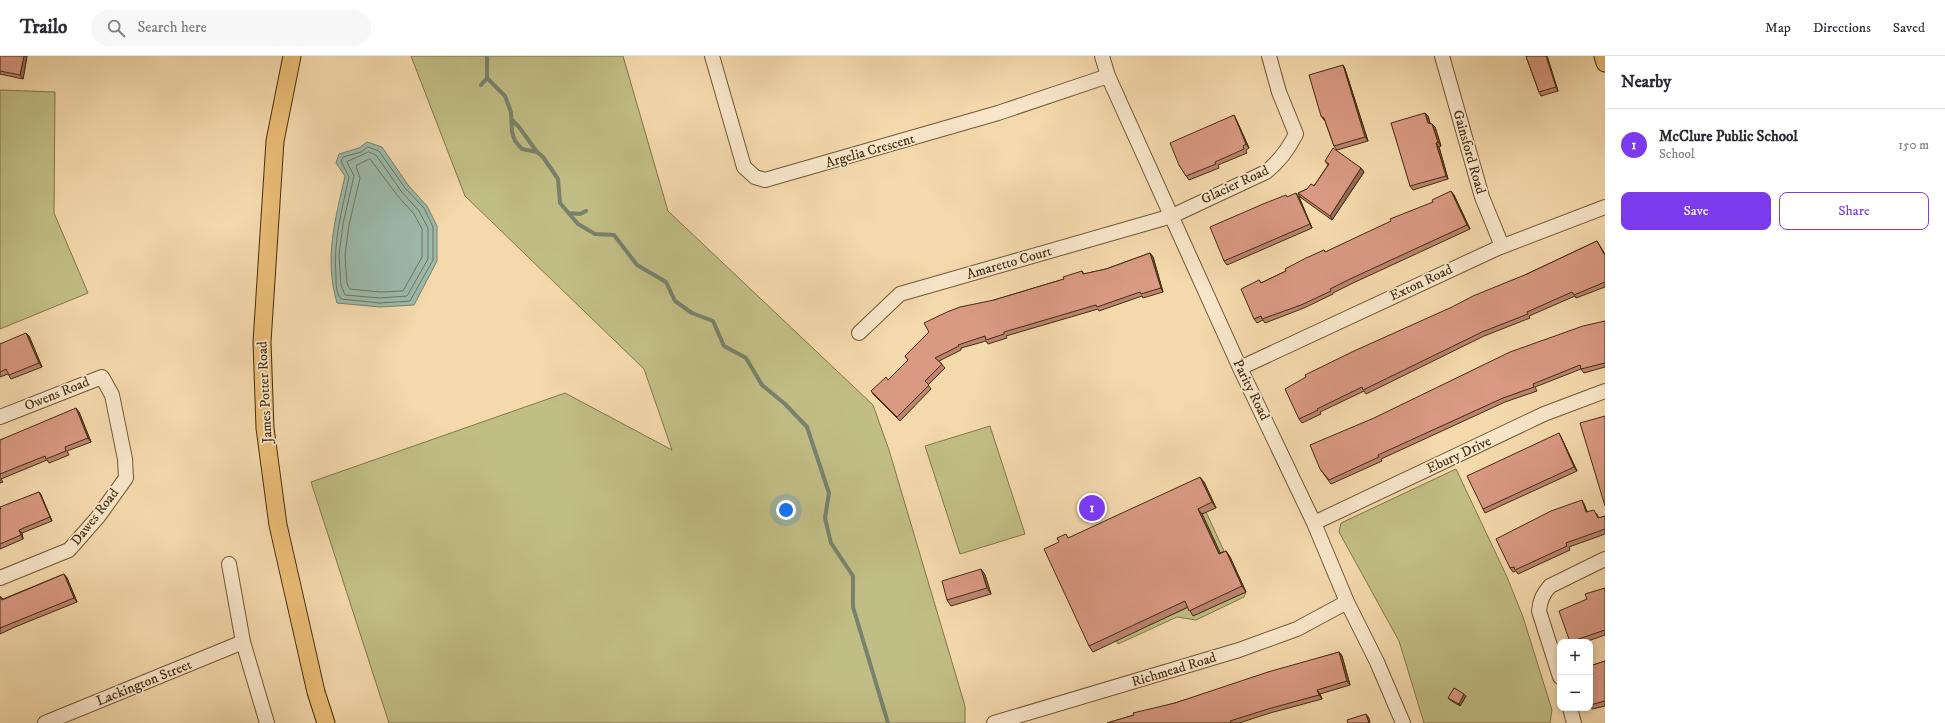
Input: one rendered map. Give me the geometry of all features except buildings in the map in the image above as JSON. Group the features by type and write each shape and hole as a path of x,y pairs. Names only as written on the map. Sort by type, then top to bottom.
{"main road":[{"name":"James Potter Road","path":"292,56 275,141 262,342 265,428 278,525 316,692 326,723"},
{"path":"1603,56 1605,63"}],"street":[{"name":"Argelia Crescent","path":"712,56 744,167 756,177 765,180 998,113 1108,76"},
{"name":"Parity Road","path":"1102,56 1108,76 1240,368 1314,523 1347,602 1377,662 1403,723"},
{"name":"Glacier Road","path":"1172,216 1266,172 1279,162 1289,149 1296,134 1279,92 1269,56"},
{"name":"Gainsford Road","path":"1442,56 1482,197 1502,246"},
{"name":"Exton Road","path":"1240,368 1502,246 1605,206"},
{"name":"Amaretto Court","path":"859,333 900,294 1172,216"},
{"name":"Owens Road","path":"0,417 102,377 112,396 124,459"},
{"name":"Ebury Drive","path":"1314,523 1544,414 1605,391"},
{"name":"Dawes Road","path":"0,578 69,550 98,517 126,478 124,459"},
{"path":"1559,675 1539,611 1540,602 1544,593 1550,586 1605,560"},
{"path":"228,564 243,642 268,723"},
{"name":"Richmead Road","path":"994,723 1239,650 1296,629 1347,602"},
{"name":"Lackington Street","path":"45,723 243,642"},
{"path":"1571,711 1574,723"}],"shaded area":[{"path":"411,56 623,56 668,211 873,405 889,450 965,706 965,723 389,723 311,482 565,393 672,450 644,369 465,196"},
{"path":"0,90 55,92 54,213 88,293 0,329"},
{"path":"990,426 1025,534 960,554 925,446"},
{"path":"1456,469 1507,577 1523,617 1552,710 1550,723 1424,723 1399,641 1339,532 1341,523"},
{"path":"1206,512 1224,551 1220,553 1202,514"},
{"path":"1246,592 1244,597 1196,620 1177,617 1118,644 1116,640 1189,607 1193,616"}],"water":[{"path":"367,142 382,147 408,185 427,206 437,226 437,261 414,305 380,307 337,303 331,270 331,255 332,240 345,176 336,163 339,154 359,148"}],"waterway":[{"path":"487,56 487,78 505,96 511,112 512,132 515,141 522,149 537,152 543,157 558,179 560,203 578,224 595,234 614,235 637,265 666,282 675,301 692,313 713,321 724,346 746,358 762,385 785,404 807,427 829,493 825,518 831,543 853,576 853,607 888,723"},
{"path":"481,85 487,78"},
{"path":"512,120 519,127 537,152"},
{"path":"569,213 580,214 586,211"}],"place":[{"name":"McClure Public School","path":"1092,508"}]}
